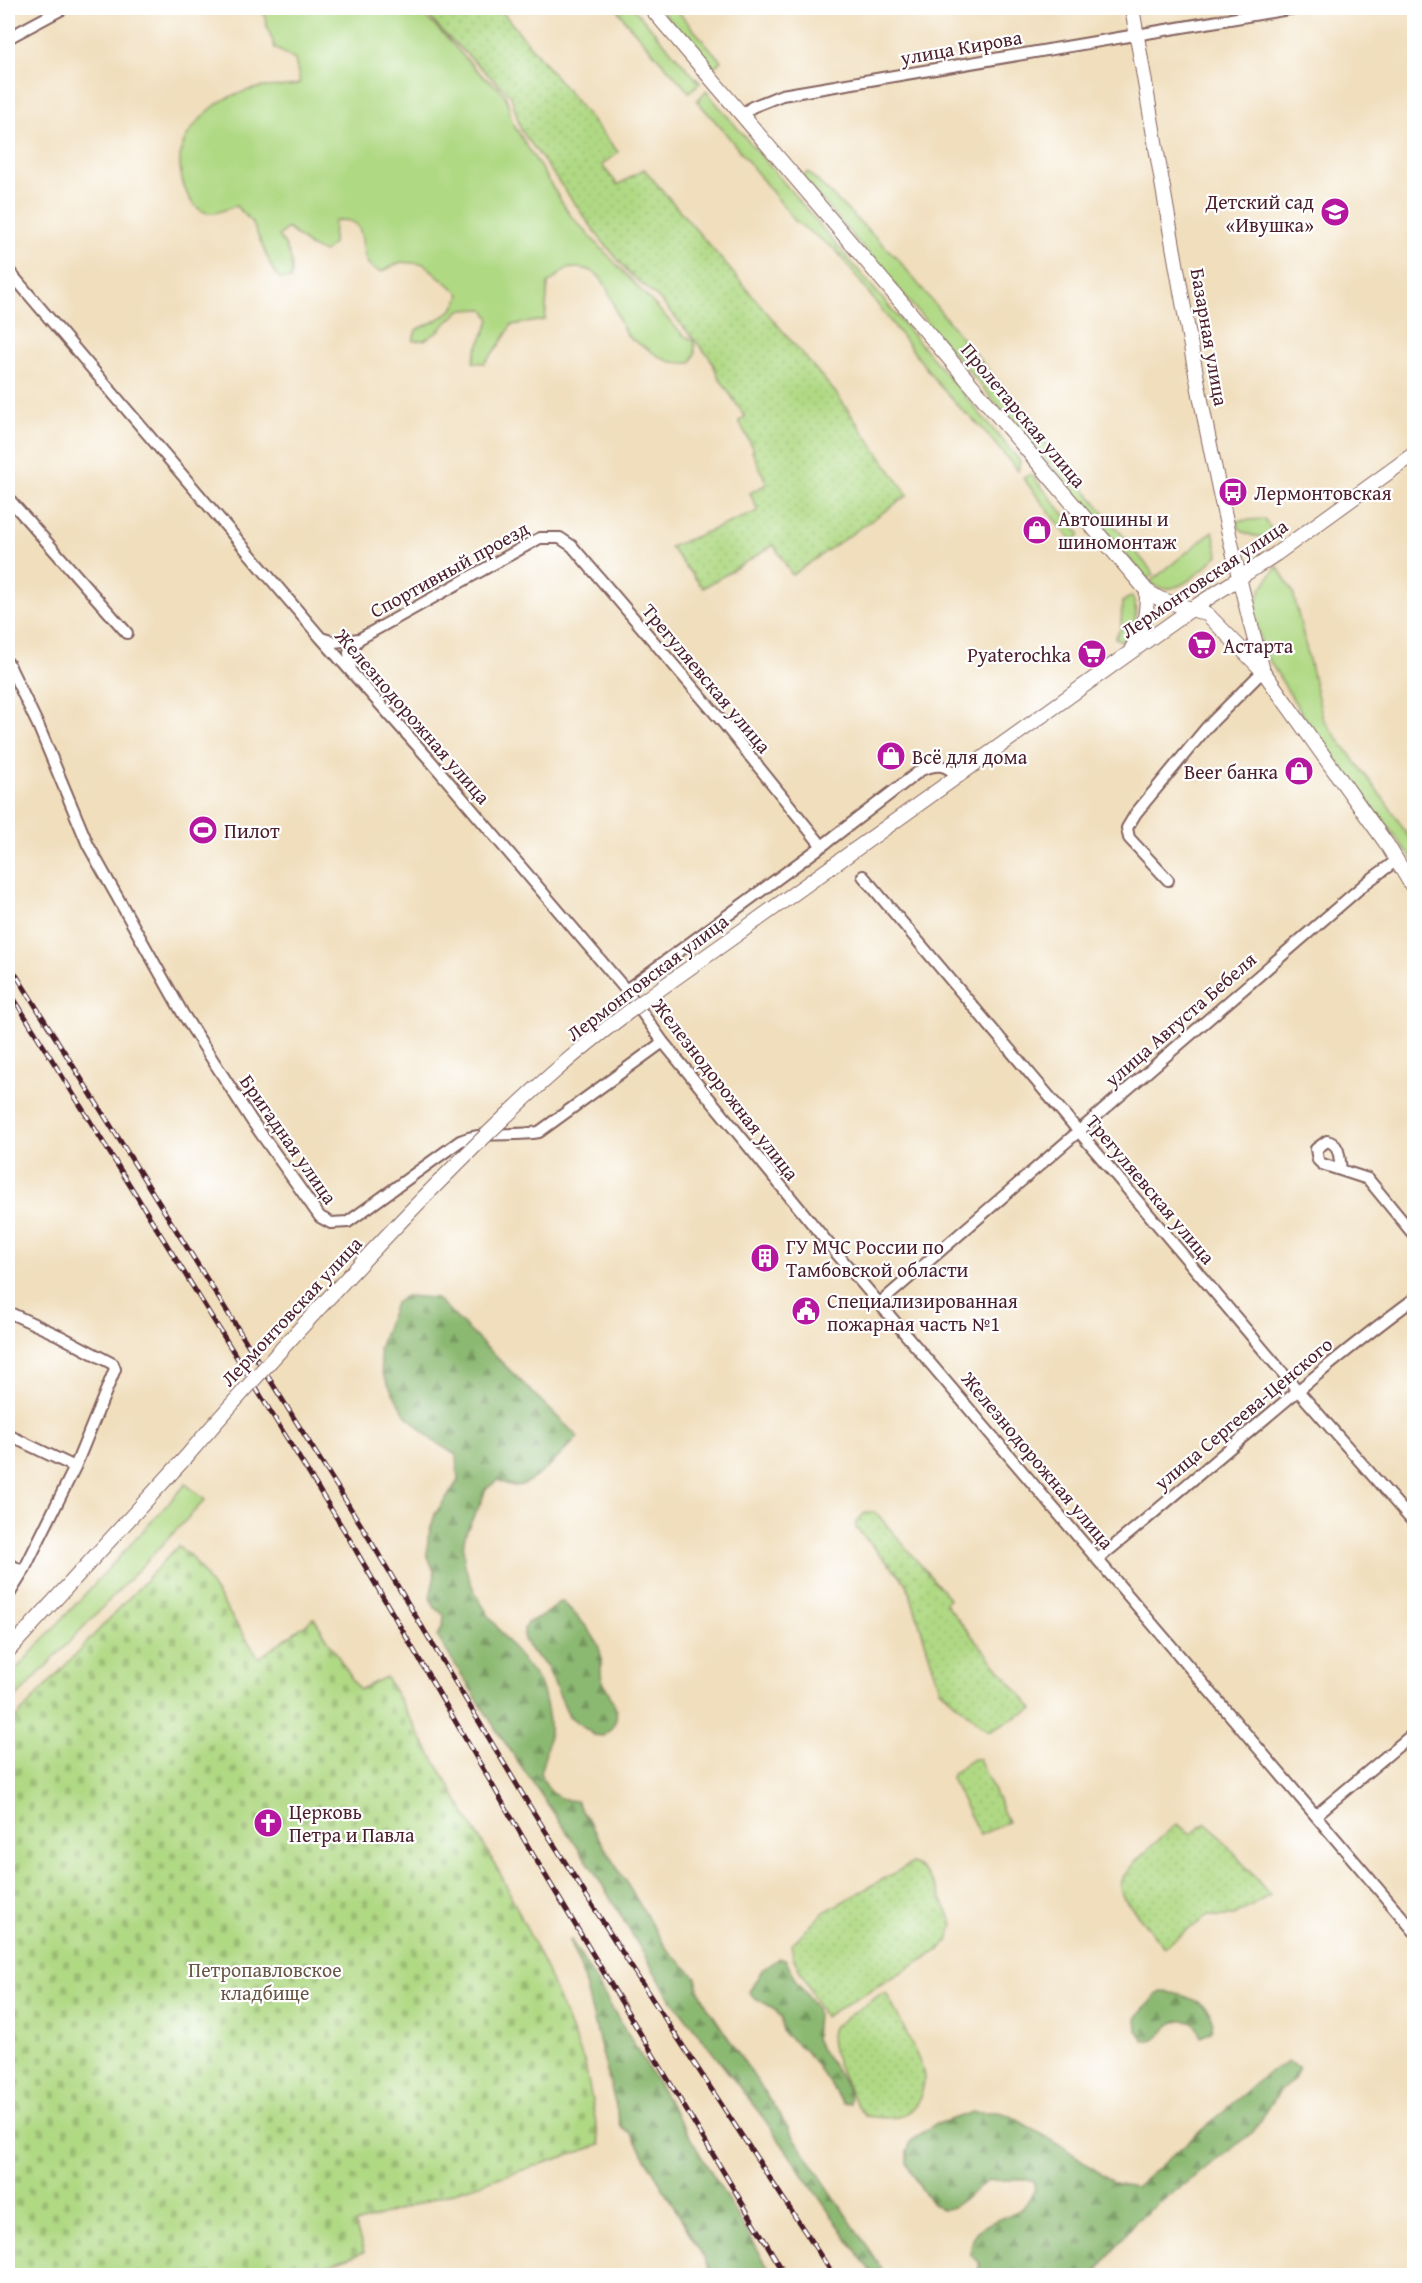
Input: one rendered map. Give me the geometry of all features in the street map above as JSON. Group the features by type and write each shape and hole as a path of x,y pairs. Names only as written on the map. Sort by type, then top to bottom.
{"main road":[{"name":"Пролетарская улица","path":"651,8 1147,591 1160,599 1207,614 1221,625 1263,671 1414,887"},
{"name":"Базарная улица","path":"1132,8 1203,411 1263,671"},
{"name":"Лермонтовская улица","path":"8,1651 424,1196 555,1071 623,1016 957,776 1193,608 1276,554 1414,454"},
{"path":"1128,654 1143,628 1147,591"}],"street":[{"path":"8,38 64,8"},
{"name":"улица Кирова","path":"743,114 752,107 782,95 1295,8"},
{"name":"Железнодорожная улица","path":"8,270 321,638 429,759 626,990 663,1042 787,1194 1414,1931"},
{"path":"8,498 127,633"},
{"name":"Спортивный проезд","path":"321,638 334,642 359,639 540,538 560,538"},
{"name":"Трегуляевская улица","path":"560,538 572,546 710,707 822,846"},
{"path":"351,672 349,652 359,639"},
{"name":"Бригадная улица","path":"8,663 54,763 88,845 183,1014 252,1121 320,1217 331,1223 348,1222 460,1141 473,1136 495,1133 524,1135 539,1132 663,1042"},
{"path":"1168,880 1129,838 1127,828 1136,813 1207,727 1263,671"},
{"path":"626,990 921,770 936,764 946,767 957,776"},
{"name":"улица Августа Бебеля","path":"880,1303 1364,884 1396,860"},
{"name":"Трегуляевская улица","path":"863,876 1414,1523"},
{"path":"1341,1170 1368,1179 1414,1235"},
{"name":"улица Сергеева-Ценского","path":"1098,1559 1341,1353 1414,1299"},
{"path":"8,1312 113,1364 115,1369 75,1467 23,1572 8,1596"},
{"path":"8,1435 75,1467"},
{"path":"8,1563 23,1572"},
{"path":"1316,1815 1414,1733"}],"green space":[{"path":"263,8 413,8 423,15 483,76 502,91 506,97 513,124 570,215 683,335 694,341 695,353 691,363 664,359 631,339 619,320 603,281 597,274 583,268 566,269 548,284 545,320 511,325 484,363 473,362 490,319 484,309 460,310 435,334 424,340 413,341 416,330 449,312 458,301 460,294 424,264 401,262 381,272 373,268 365,258 361,234 354,223 346,220 334,221 333,244 325,252 308,245 287,228 279,236 290,256 291,279 280,279 273,270 252,222 236,206 214,213 204,212 196,207 185,189 180,166 182,147 188,135 211,109 221,102 252,89 291,86 300,83 295,60 275,48"},
{"path":"421,8 499,8 618,152 602,165 618,185 644,169 835,392 908,495 792,575 774,545 703,588 670,547 758,511 750,493 767,484 752,451 754,450 739,421 745,417 718,376 711,359 661,301 629,273 599,237 521,130 511,96"},
{"path":"617,8 633,8 700,83 689,92 626,22"},
{"path":"659,8 675,8 721,61 712,69"},
{"path":"706,91 1020,461 1018,471 982,428 939,385 836,250 796,222 697,101"},
{"path":"808,172 897,258 1154,574 1147,579 802,177"},
{"path":"1032,475 1080,534 1075,541 1068,536 1023,478"},
{"path":"1264,519 1272,530 1272,537 1246,533 1236,521"},
{"path":"1213,531 1218,555 1195,576 1177,586 1168,588 1159,587 1150,582"},
{"path":"1277,566 1293,592 1323,719 1388,805 1414,845 1414,861 1307,722 1264,652 1253,611 1261,589"},
{"path":"1132,596 1136,608 1135,620 1123,642 1115,638 1121,628 1122,602"},
{"path":"406,1296 436,1298 578,1437 531,1480 516,1486 498,1480 485,1490 465,1534 464,1560 469,1580 490,1618 541,1685 549,1720 548,1739 540,1773 546,1785 558,1797 576,1801 667,1949 696,1977 698,1988 707,2006 886,2275 873,2275 765,2120 669,1996 594,1871 499,1734 437,1636 443,1626 444,1615 435,1608 430,1598 435,1574 427,1554 428,1538 435,1514 458,1481 456,1455 432,1440 405,1414 382,1373 379,1349 395,1303"},
{"path":"186,1484 205,1500 8,1706 8,1678"},
{"path":"866,1512 874,1512 878,1515 949,1598 946,1602 947,1606 1033,1709 988,1731 940,1689 907,1584 856,1528 856,1522"},
{"name":"Петропавловское кладбище","path":"178,1546 193,1558 259,1658 314,1618 359,1690 386,1677 501,1875 547,1971 585,2064 600,2145 355,2224 364,2252 301,2275 8,2275 8,1726"},
{"path":"563,1602 590,1631 598,1644 602,1679 616,1709 615,1722 603,1736 594,1735 569,1716 546,1665 531,1651 524,1640 524,1629 527,1623"},
{"path":"973,1759 979,1759 1008,1822 980,1835 951,1778 953,1773"},
{"path":"1206,1823 1270,1895 1234,1916 1208,1916 1164,1947 1123,1897 1120,1888 1121,1881 1140,1857 1177,1824 1191,1834"},
{"path":"912,1863 931,1880 946,1908 953,1924 948,1942 940,1950 824,2017 793,1957 791,1945 824,1912"},
{"path":"571,1940 773,2275 714,2275 632,2135 621,2127 581,1969 569,1941"},
{"path":"779,1958 785,1959 796,1981 816,2007 815,2038 846,2086 850,2103 843,2103 806,2051 785,2035 782,2031 781,2018 775,2009 749,1992 762,1970"},
{"path":"1162,1992 1180,1995 1198,2002 1210,2014 1213,2023 1211,2032 1201,2037 1194,2022 1184,2020 1171,2024 1152,2040 1144,2040 1137,2030 1136,2018 1156,1995"},
{"path":"881,1994 887,1994 916,2054 924,2079 922,2092 915,2105 904,2114 894,2118 865,2116 840,2072 832,2045 831,2034 834,2026"},
{"path":"1288,2062 1299,2067 1294,2079 1279,2092 1253,2132 1137,2220 1094,2275 980,2275 980,2263 971,2255 975,2236 980,2229 1025,2205 1035,2191 1033,2180 989,2180 953,2207 942,2210 932,2202 917,2183 907,2163 907,2151 912,2140 932,2126 972,2112 998,2112 1009,2115 1063,2147 1114,2183 1136,2187 1266,2074"}],"railway":[{"path":"8,962 361,1525 529,1805 639,1979 834,2276"},
{"path":"8,989 344,1530 529,1848 786,2276"}],"place":[{"name":"Детский сад «Ивушка»","path":"1335,212"},
{"name":"Лермонтовская","path":"1233,492"},
{"name":"Автошины и шиномонтаж","path":"1037,530"},
{"name":"Астарта","path":"1202,645"},
{"name":"Pyaterochka","path":"1092,654"},
{"name":"Всё для дома","path":"891,756"},
{"name":"Beer банка","path":"1299,771"},
{"name":"Пилот","path":"203,830"},
{"name":"ГУ МЧС России по Тамбовской области","path":"765,1258"},
{"name":"Специализированная пожарная часть №1","path":"806,1311"},
{"name":"Церковь Петра и Павла","path":"268,1823"}]}
